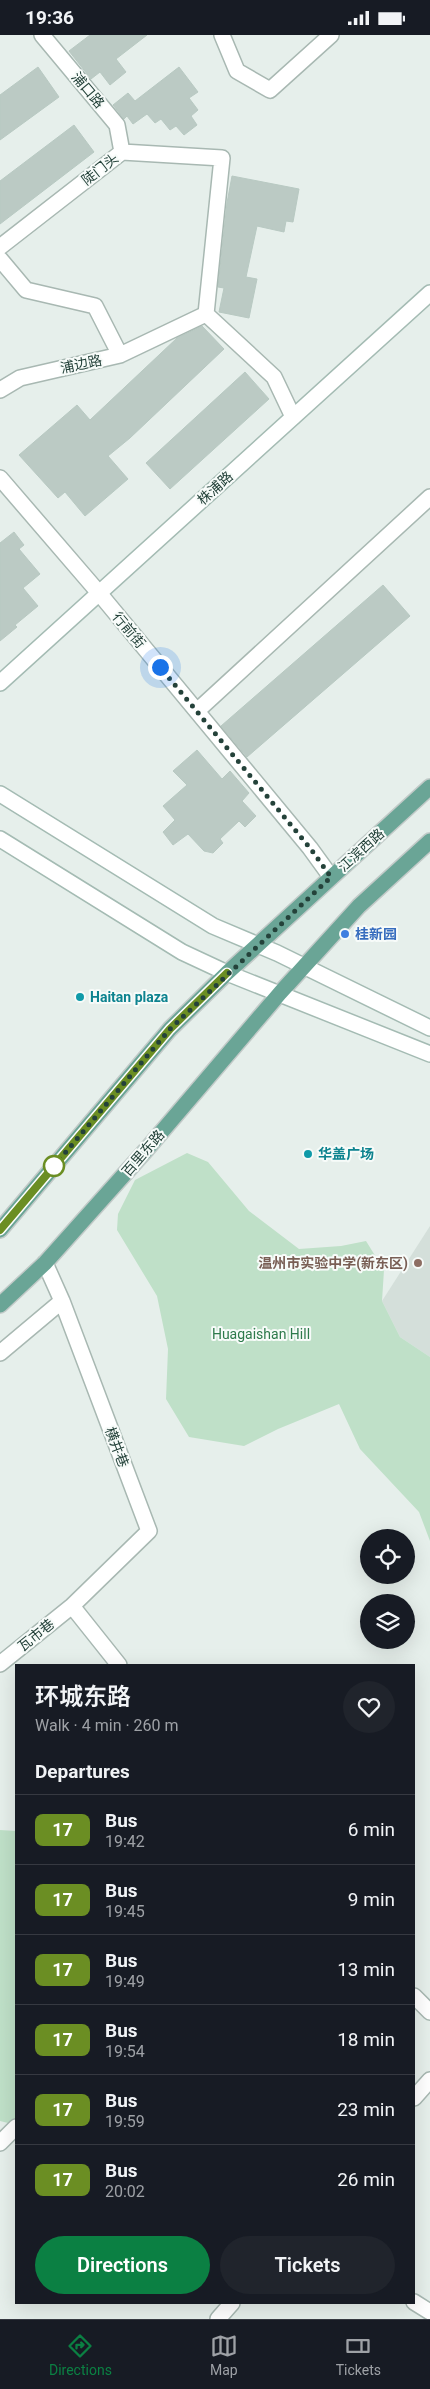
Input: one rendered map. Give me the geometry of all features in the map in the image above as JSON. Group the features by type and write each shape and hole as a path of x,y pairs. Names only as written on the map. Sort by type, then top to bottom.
{"main road":[{"name":"江滨西路","path":"227,973 430,787"},
{"path":"280,993 359,905 430,841"},
{"path":"2,1224 170,1029 227,973"},
{"name":"百里东路","path":"0,1305 45,1263 148,1149 280,993"}],"street":[{"name":"浦口路","path":"42,35 117,125 122,151"},
{"path":"222,35 236,71 270,89 331,35"},
{"name":"陡门头","path":"0,247 122,151 222,158 206,314"},
{"name":"浦边路","path":"0,259 26,289 95,306 120,355 20,378 0,390"},
{"name":"株浦路","path":"0,683 430,293"},
{"path":"120,355 206,314 274,377 293,417"},
{"name":"行前街","path":"0,478 197,711 310,848 331,877"},
{"path":"197,711 430,497"},
{"path":"0,794 213,926 430,1028"},
{"path":"0,839 182,953 227,973 430,1054"},
{"name":"横井巷","path":"45,1263 62,1301 149,1531 72,1606"},
{"path":"0,1353 62,1301"},
{"path":"72,1606 118,1664"},
{"name":"瓦市巷","path":"0,1664 72,1606"},
{"path":"415,1997 430,2012"},
{"path":"415,2097 430,2080"},
{"path":"0,2143 15,2128"},
{"path":"415,2303 430,2312"},
{"path":"218,2319 231,2304"}],"shaded area":[{"name":"温州市实验中学(新东区)","path":"430,1226 430,1357 400,1337 382,1301"}],"green space":[{"name":"Huagaishan Hill","path":"187,1153 208,1162 249,1211 299,1249 341,1246 366,1241 384,1270 382,1301 400,1337 430,1357 430,1541 419,1512 360,1449 339,1404 278,1429 244,1446 189,1437 166,1399 168,1349 157,1296 117,1230 118,1214 135,1180"},
{"path":"0,1830 15,1831 15,2125 0,2121"}],"building":[{"path":"90,35 147,35 116,59 126,72 110,85 100,72 91,79 69,51"},
{"path":"38,67 59,97 0,140 0,95"},
{"path":"179,67 198,92 189,98 198,110 191,116 197,125 184,135 176,126 170,130 161,119 155,123 147,114 133,124 127,116 124,119 113,105 128,93 135,101"},
{"path":"74,125 94,152 0,224 0,181"},
{"path":"232,176 299,189 293,222 286,221 284,232 257,226 246,277 257,279 249,318 219,312 224,288 218,287 227,203"},
{"path":"202,326 224,349 130,438 108,456 128,479 85,516 65,492 58,498 19,455 77,405 90,420 177,338"},
{"path":"245,372 269,399 170,489 146,463"},
{"path":"14,532 24,545 19,549 40,574 23,588 38,606 15,625 17,627 0,641 0,543"},
{"path":"383,585 410,616 247,757 221,726"},
{"path":"197,750 222,779 230,771 249,793 242,801 256,816 245,827 239,821 220,839 223,843 213,853 204,851 188,834 173,845 163,832 175,820 163,806 187,785 173,771"}],"bus line":[{"name":"17","path":"0,1230 170,1029 227,973"}],"place":[{"name":"桂新园","path":"345,934"},
{"name":"Haitan plaza","path":"80,997"},
{"name":"华盖广场","path":"308,1154"},
{"name":"温州市实验中学(新东区)","path":"418,1263"}],"route":[{"path":"54,1166 170,1029 227,973 331,877 310,848 160,667"}]}
